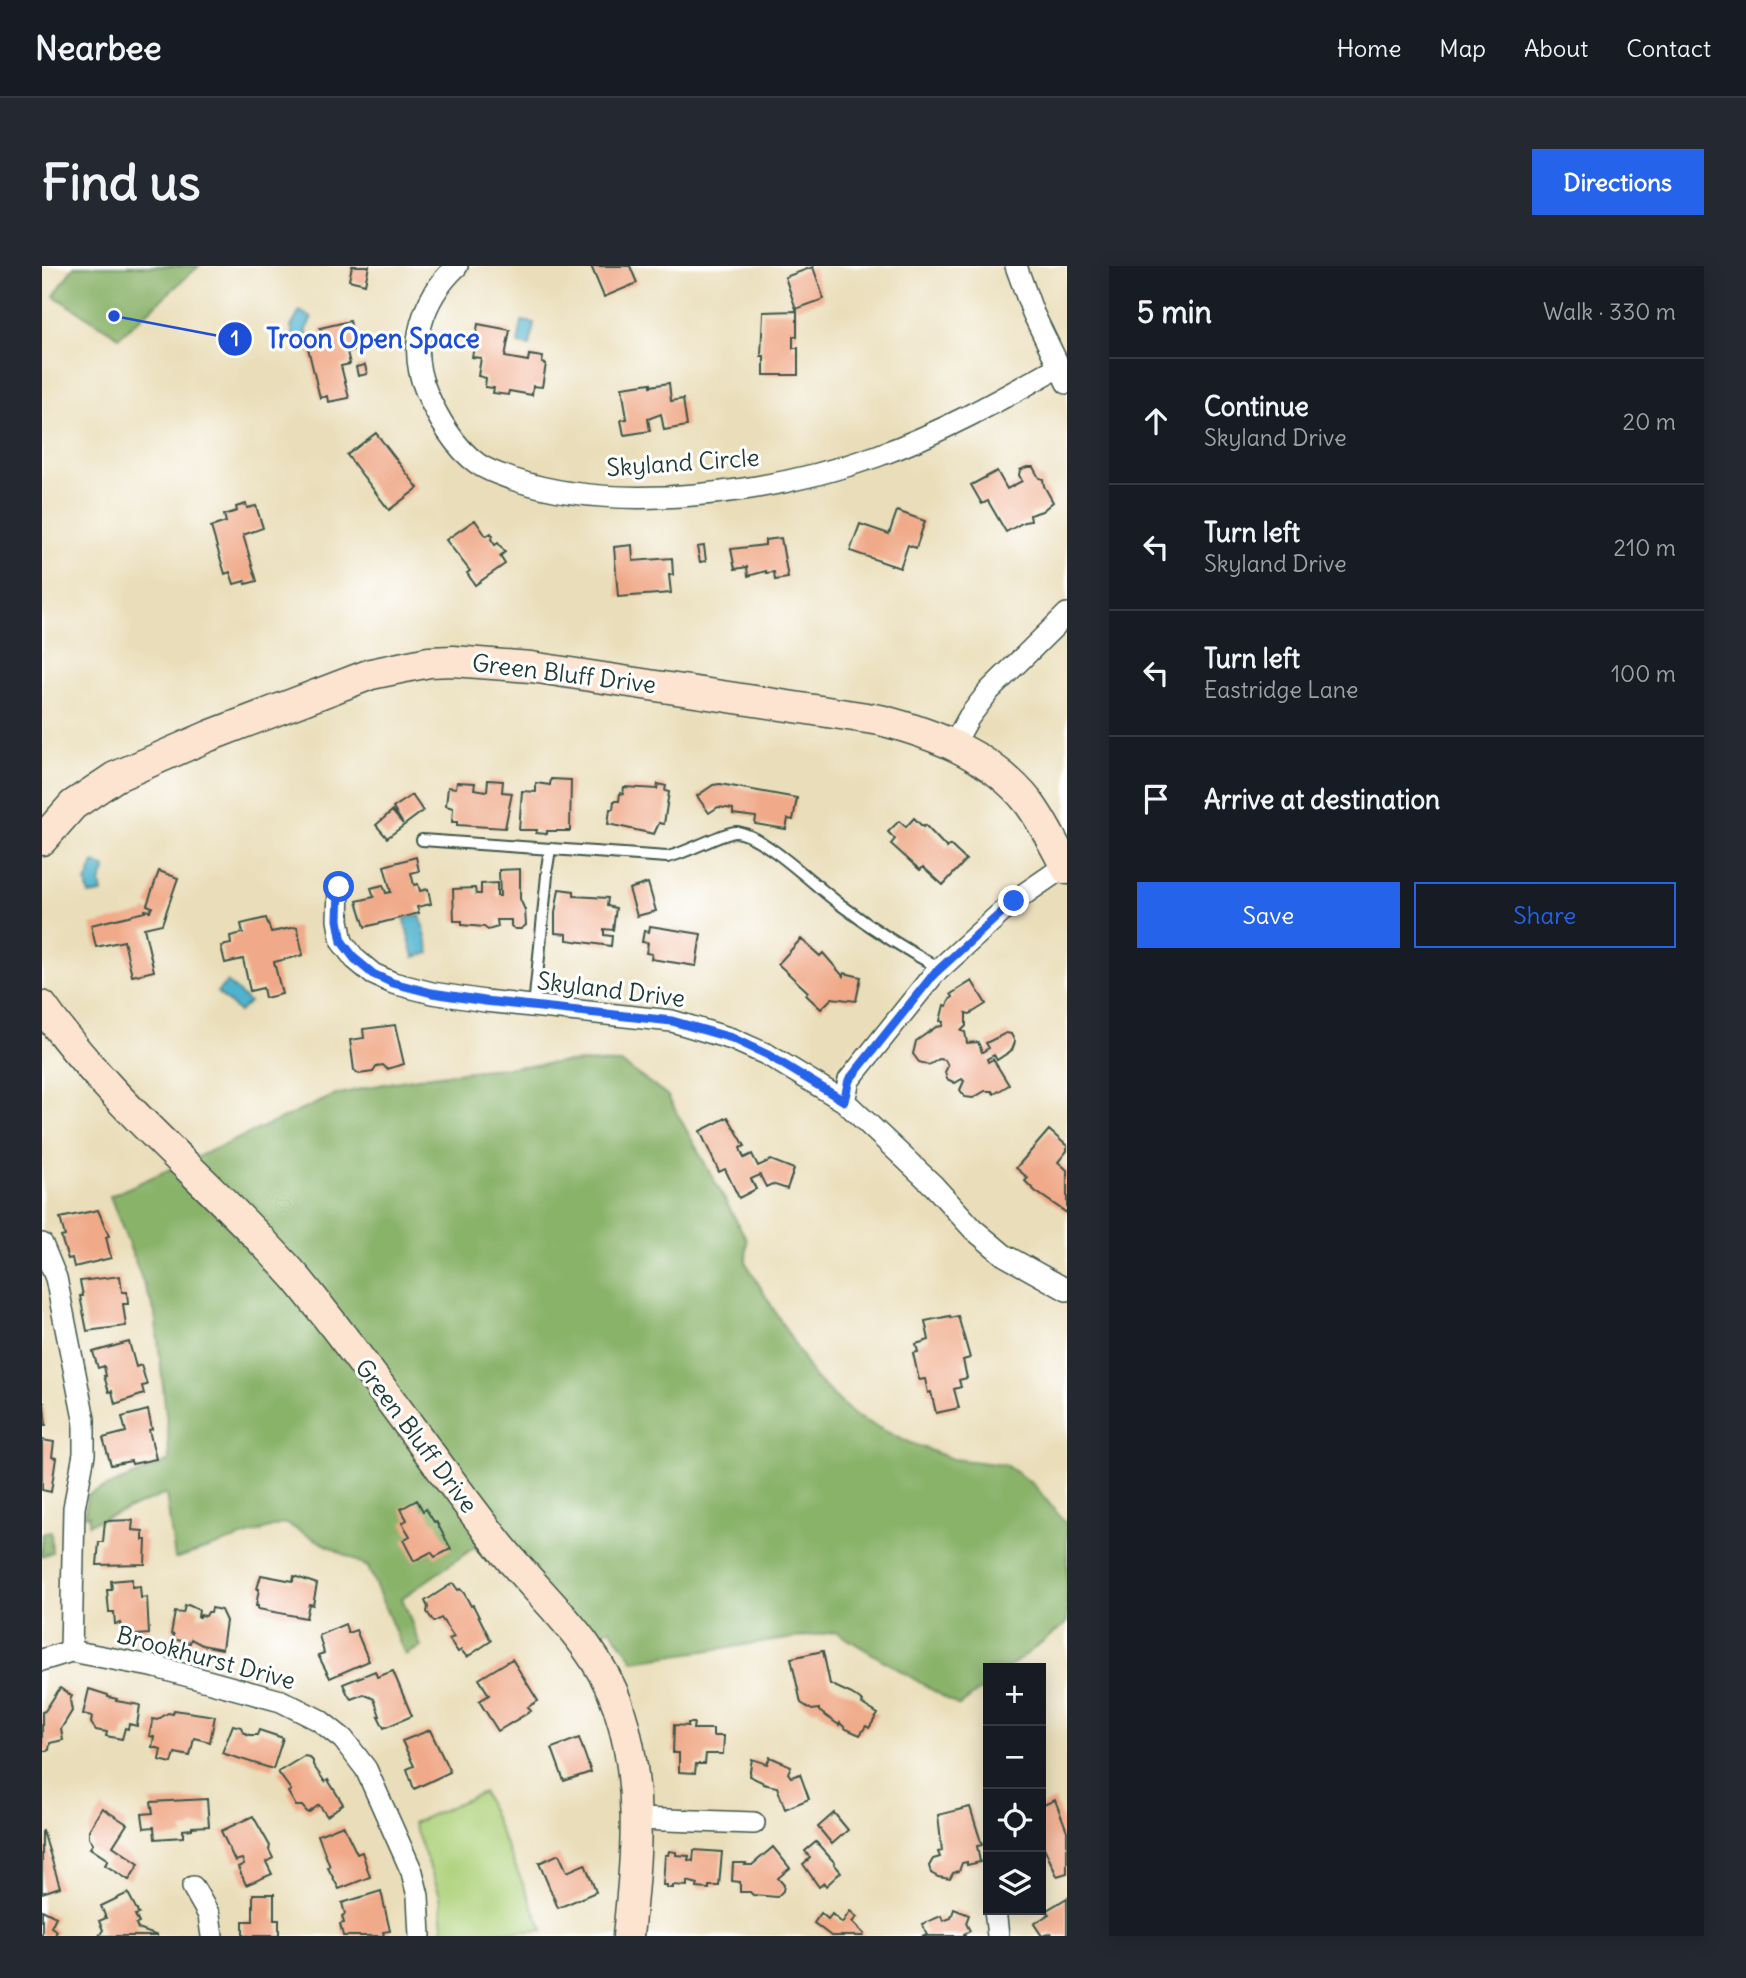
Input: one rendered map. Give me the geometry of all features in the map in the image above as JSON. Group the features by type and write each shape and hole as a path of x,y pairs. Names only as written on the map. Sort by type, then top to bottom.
{"street":[{"name":"Skyland Circle","path":"457,266 436,288 420,326 418,355 424,387 430,401 462,449 479,464 495,473 538,488 558,492 653,496 706,493 794,480 870,458 938,431 1064,371 1033,313 1016,266"},
{"path":"954,744 969,717 989,691 1067,614"},
{"name":"Green Bluff Drive","path":"42,840 73,805 115,777 209,736 371,674 429,662 478,661 866,718 917,730 954,744 980,759 1024,797 1066,867"},
{"path":"844,1101 849,1080 940,968 1014,901 1066,867"},
{"name":"Skyland Drive","path":"339,887 338,920 342,942 355,959 373,974 393,983 432,993 534,1007 672,1021 707,1030 768,1055 844,1101 934,1186 973,1229 1026,1269 1067,1290"},
{"name":"Green Bluff Drive","path":"42,1006 85,1060 134,1114 298,1280 500,1546 581,1639 601,1671 622,1718 635,1779 637,1819 628,1936"},
{"path":"42,1244 56,1278 84,1419 84,1454 74,1508 71,1651"},
{"name":"Brookhurst Drive","path":"42,1660 71,1651 156,1667 268,1698 319,1720 343,1739 371,1779 412,1872 418,1896 420,1936"},
{"path":"637,1819 754,1823"},
{"path":"193,1887 209,1915 212,1936"},
{"path":"996,1915 998,1936"}],"lane":[{"path":"422,840 667,857 681,855 734,832 755,837 841,905 906,951 940,968"},
{"path":"534,1007 550,849"}],"green space":[{"path":"74,266 199,266 119,337 54,296"},
{"path":"566,1062 621,1063 667,1095 747,1240 746,1263 814,1377 855,1416 903,1440 952,1459 1005,1465 1034,1485 1067,1525 1067,1623 1015,1663 983,1663 983,1688 959,1706 836,1632 634,1661 610,1628 575,1649 475,1547 402,1598 421,1647 405,1655 368,1567 285,1523 175,1559 166,1494 89,1524 89,1515 85,1516 87,1495 169,1461 155,1313 110,1196 333,1096 420,1078"},
{"path":"51,1531 52,1552 42,1556 42,1534"},
{"path":"483,1792 543,1930 444,1936 440,1895 413,1823"}],"water":[{"path":"300,311 312,318 306,329 309,340 295,343 291,327"},
{"path":"522,321 534,323 530,346 518,344"},
{"path":"94,863 106,868 100,883 102,893 89,895 86,883"},
{"path":"420,915 430,953 414,957 404,919"},
{"path":"227,982 249,1002 239,1012 217,992"}],"building":[{"path":"352,266 369,266 365,284 349,280"},
{"path":"591,266 630,266 637,283 604,297"},
{"path":"813,267 824,299 796,309 785,277"},
{"path":"797,311 797,337 793,336 793,348 798,348 798,375 764,375 764,356 761,356 763,312"},
{"path":"350,321 357,350 347,352 350,364 341,366 349,398 328,402 327,396 320,398 307,344 323,341 320,328"},
{"path":"478,324 510,330 505,357 528,361 529,355 543,357 542,363 546,364 542,387 533,386 532,395 509,391 508,395 493,393 494,388 485,387 486,378 478,376 481,358 472,357"},
{"path":"365,365 367,374 358,376 356,367"},
{"path":"651,383 651,386 669,383 671,401 683,399 687,426 664,430 661,414 648,419 650,431 624,435 621,420 627,419 622,387"},
{"path":"376,433 418,488 389,510 347,455"},
{"path":"1033,467 1039,478 1043,479 1053,502 1042,511 1030,515 1031,521 1006,532 988,501 982,504 971,485 997,471 1007,489 1022,481 1020,470"},
{"path":"246,504 247,508 256,506 263,528 243,535 257,581 234,584 230,572 225,574 211,527 226,522 224,515 237,511 236,507"},
{"path":"897,511 925,521 916,548 908,545 900,568 850,551 860,524 889,534"},
{"path":"475,520 486,536 491,533 495,545 498,543 505,552 500,556 505,564 475,585 467,573 470,571 446,540"},
{"path":"781,538 788,578 775,580 774,572 766,571 748,576 747,567 735,569 731,549 765,545 765,540"},
{"path":"632,545 633,561 672,558 673,575 669,575 671,593 618,597 614,547"},
{"path":"704,546 706,561 700,562 697,547"},
{"path":"551,779 571,780 570,831 547,831 547,834 536,833 537,830 519,830 522,791 536,792 536,783 550,785"},
{"path":"488,780 503,781 502,792 512,793 505,828 457,825 457,822 452,822 453,808 446,806 448,787 456,788 457,782 475,783 474,789 487,791"},
{"path":"658,784 666,786 665,791 669,792 664,824 659,823 654,834 608,824 610,809 613,809 614,801 619,801 624,787 657,789"},
{"path":"713,785 797,798 793,820 788,819 786,829 755,824 756,817 733,814 733,809 718,807 709,813 697,796"},
{"path":"412,795 423,811 387,838 376,825 392,811 403,824 393,808"},
{"path":"914,818 923,827 925,825 947,848 950,845 966,860 943,885 923,867 920,870 891,844 895,839 888,832 899,821 906,827"},
{"path":"416,857 419,871 411,873 414,885 418,884 420,891 428,889 431,904 417,907 419,913 365,927 357,901 374,897 371,888 383,885 386,893 391,892 384,866"},
{"path":"520,869 520,899 525,910 526,925 521,929 511,926 511,920 497,920 498,927 488,930 454,921 453,889 475,888 476,894 481,894 481,884 497,883 497,896 500,896 499,870"},
{"path":"159,871 178,878 162,924 144,928 154,971 132,976 124,941 96,947 91,925 145,910 150,911 152,907 147,905"},
{"path":"648,883 656,911 637,916 629,889"},
{"path":"559,889 574,891 574,896 608,898 607,906 616,908 613,930 604,929 604,935 612,936 611,946 567,940 567,934 555,933"},
{"path":"266,918 271,932 297,927 303,955 274,962 282,994 265,998 263,988 250,991 243,959 225,963 221,946 231,944 230,936 243,933 241,924"},
{"path":"650,926 701,934 696,966 651,959 652,954 646,953 648,943 642,942 644,931 649,932"},
{"path":"801,939 820,956 823,953 843,976 844,973 861,977 856,1001 832,998 821,1009 806,995 808,992 778,964"},
{"path":"972,981 986,1004 970,1014 966,1013 966,1026 961,1031 965,1032 967,1043 978,1042 982,1052 989,1048 986,1043 1006,1033 1011,1034 1015,1042 1012,1050 997,1060 994,1055 987,1059 988,1062 993,1059 1009,1085 994,1094 992,1091 985,1091 973,1098 965,1097 960,1090 964,1081 962,1079 955,1083 947,1079 945,1072 948,1066 945,1060 939,1059 929,1065 919,1062 913,1054 916,1041 936,1027 942,1026 943,1022 940,1021 944,1005 947,1006 953,997 951,994"},
{"path":"395,1025 404,1064 387,1069 383,1065 377,1066 373,1072 359,1074 354,1070 350,1040 364,1038 363,1029"},
{"path":"728,1117 745,1146 740,1148 744,1158 752,1154 758,1166 771,1160 794,1169 787,1189 772,1184 766,1187 760,1175 751,1179 756,1189 739,1198 725,1169 719,1172 700,1131"},
{"path":"1049,1130 1067,1146 1067,1151 1058,1162 1067,1170 1067,1213 1035,1191 1025,1181 1028,1178 1016,1168"},
{"path":"98,1210 109,1236 106,1237 111,1258 74,1267 72,1258 68,1259 61,1237 65,1236 60,1218"},
{"path":"120,1276 122,1292 127,1292 128,1304 123,1304 126,1326 87,1331 80,1281"},
{"path":"958,1316 970,1358 963,1360 967,1378 959,1380 961,1387 954,1389 959,1408 936,1413 925,1379 919,1380 913,1353 918,1352 916,1344 929,1340 925,1321"},
{"path":"129,1342 136,1367 141,1365 147,1385 142,1386 144,1394 115,1404 104,1376 104,1366 98,1368 93,1352"},
{"path":"44,1403 46,1425 42,1425"},
{"path":"148,1410 152,1429 149,1430 156,1459 111,1465 103,1438 126,1432 122,1417"},
{"path":"42,1440 54,1442 52,1457 56,1458 51,1492 42,1490"},
{"path":"417,1500 423,1511 426,1509 434,1522 436,1521 451,1549 435,1557 431,1552 414,1561 403,1540 410,1536 402,1523 407,1520 401,1509"},
{"path":"133,1520 132,1530 143,1531 143,1540 146,1540 145,1564 97,1565 99,1542 103,1542 105,1521"},
{"path":"261,1575 293,1581 294,1576 317,1584 313,1605 309,1604 306,1618 258,1609 257,1589"},
{"path":"132,1579 132,1587 140,1586 141,1598 147,1597 149,1634 122,1636 120,1623 115,1624 114,1612 109,1612 107,1590 112,1590 111,1581"},
{"path":"453,1583 464,1593 471,1606 473,1605 491,1641 467,1657 461,1650 458,1652 449,1639 454,1637 441,1618 434,1622 427,1612 425,1601"},
{"path":"188,1605 199,1610 198,1617 206,1616 212,1608 221,1610 226,1621 222,1649 202,1645 191,1639 190,1643 173,1639 174,1635 171,1634 175,1612 183,1613"},
{"path":"345,1624 348,1633 356,1630 369,1661 330,1678 318,1655 324,1653 319,1635"},
{"path":"823,1651 830,1684 852,1694 878,1714 869,1728 866,1726 860,1735 840,1723 839,1725 819,1709 812,1710 801,1703 791,1658"},
{"path":"512,1659 538,1701 528,1707 531,1711 498,1731 479,1701 489,1695 479,1679"},
{"path":"375,1671 377,1677 393,1671 412,1716 384,1728 374,1699 364,1694 351,1699 343,1684"},
{"path":"60,1688 72,1696 72,1711 61,1729 63,1740 50,1743 49,1750 44,1751 42,1712"},
{"path":"89,1689 117,1699 116,1701 140,1705 137,1726 129,1724 122,1739 106,1736 107,1732 96,1730 91,1723 92,1716 83,1714"},
{"path":"174,1710 215,1716 210,1742 194,1738 190,1756 175,1753 172,1763 159,1760 161,1749 152,1747 154,1737 149,1736 153,1719 157,1720 168,1713 173,1714"},
{"path":"688,1723 694,1723 693,1729 713,1729 713,1736 724,1736 723,1754 706,1754 705,1764 696,1764 695,1773 679,1772 679,1753 673,1753 674,1725 688,1726"},
{"path":"233,1725 241,1727 243,1732 249,1735 257,1735 259,1730 283,1738 273,1769 222,1753"},
{"path":"430,1730 450,1772 414,1789 407,1769 414,1766 402,1741"},
{"path":"579,1738 591,1772 564,1781 552,1748"},
{"path":"304,1756 313,1761 313,1765 325,1782 328,1780 343,1804 327,1816 319,1805 308,1813 302,1806 296,1806 288,1792 291,1790 278,1772"},
{"path":"770,1757 791,1766 788,1773 791,1777 800,1774 809,1799 785,1809 777,1787 763,1784 749,1776 752,1759 767,1764"},
{"path":"207,1799 209,1826 183,1830 183,1837 155,1839 154,1827 144,1828 142,1814 153,1813 151,1802"},
{"path":"1055,1800 1067,1831 1067,1873 1057,1876 1046,1852 1046,1804"},
{"path":"970,1807 982,1845 977,1846 980,1862 967,1865 967,1862 962,1863 959,1871 953,1873 950,1879 938,1877 931,1873 929,1866 933,1859 940,1857 938,1852 942,1851 938,1815"},
{"path":"102,1808 127,1824 113,1846 139,1864 129,1880 105,1865 108,1860 90,1848 93,1844 89,1838 89,1830"},
{"path":"834,1813 848,1830 832,1844 818,1827"},
{"path":"253,1816 270,1846 273,1858 266,1862 272,1874 246,1885 238,1867 244,1864 242,1859 235,1861 221,1831"},
{"path":"343,1825 357,1854 362,1852 370,1877 339,1889 328,1868 330,1867 318,1835"},
{"path":"42,1832 60,1887 42,1893"},
{"path":"816,1842 841,1872 826,1886 824,1883 819,1887 803,1864 810,1858 805,1851"},
{"path":"773,1847 790,1868 778,1878 784,1885 783,1891 777,1897 740,1892 740,1882 732,1881 733,1863 752,1865"},
{"path":"694,1850 722,1852 719,1886 697,1888 698,1884 687,1881 687,1886 673,1885 673,1888 667,1888 667,1885 663,1885 665,1855 668,1855 669,1851 676,1852 676,1855 689,1856 688,1860 693,1861"},
{"path":"559,1854 567,1872 585,1864 596,1892 558,1908 539,1863"},
{"path":"381,1891 390,1931 383,1932 384,1936 343,1936 340,1924 344,1923 342,1916 345,1914 342,1903"},
{"path":"128,1893 139,1914 135,1915 139,1923 136,1924 138,1929 158,1936 99,1936 103,1930 99,1921 106,1918 101,1906"},
{"path":"253,1894 274,1894 274,1920 279,1920 279,1936 243,1936 243,1921 253,1921"},
{"path":"1067,1898 1067,1936 1053,1936 1051,1933 1042,1936 1034,1924 1049,1914 1047,1910"},
{"path":"954,1909 969,1915 966,1923 970,1931 964,1934 965,1936 922,1936 927,1934 922,1924 941,1916 943,1921 951,1918"},
{"path":"42,1910 56,1917 51,1927 57,1931 55,1936 42,1936"},
{"path":"850,1911 857,1917 852,1922 863,1936 831,1936 814,1923 821,1913 828,1919 832,1914 842,1923"}],"place":[{"name":"Troon Open Space","path":"114,316"}],"route":[{"path":"339,887 338,920 342,942 355,959 373,974 393,983 432,993 485,1001 672,1021 707,1030 768,1055 844,1101 849,1080 934,974 1014,901"}]}
